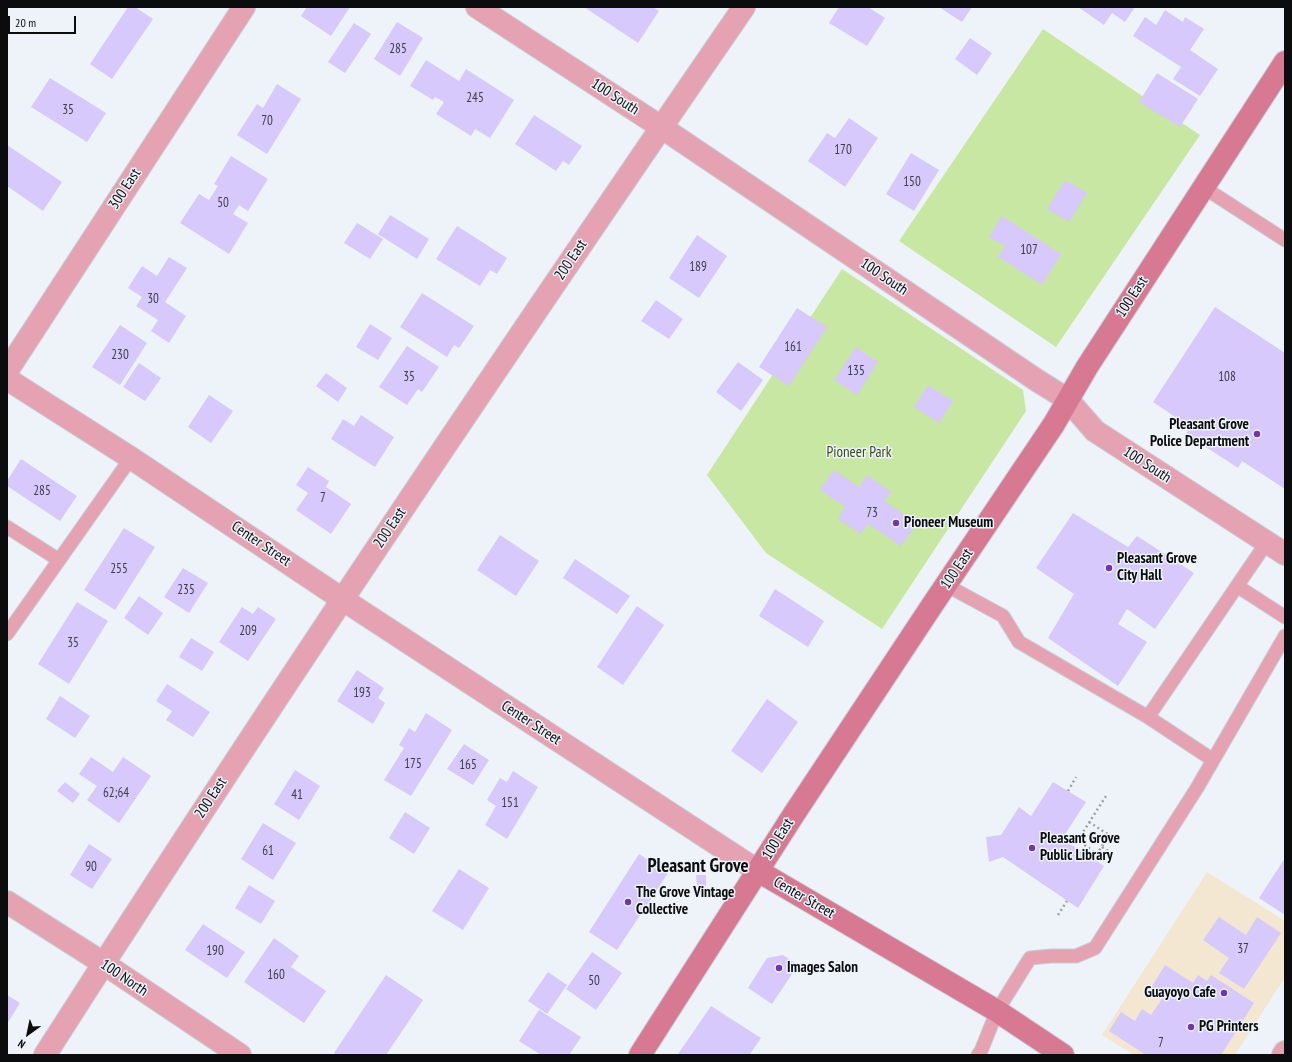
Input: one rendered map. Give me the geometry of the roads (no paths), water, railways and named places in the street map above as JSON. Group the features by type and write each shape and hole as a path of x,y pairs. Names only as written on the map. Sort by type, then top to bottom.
{"main road":[{"name":"100 East","path":"640,1055 794,814 1054,424 1067,399 1285,62"},
{"name":"Center Street","path":"758,871 997,1011 1063,1055"}],"street":[{"name":"300 East","path":"7,371 244,7"},
{"name":"100 South","path":"477,7 661,127 1067,399 1095,431 1285,554"},
{"name":"200 East","path":"45,1055 103,963 342,599 661,127 744,7"},
{"name":"Center Street","path":"7,379 131,458 342,599 758,871"},
{"name":"100 North","path":"7,902 103,963 240,1055"}],"lane":[{"path":"1203,187 1285,240"},
{"path":"7,634 131,458"},
{"path":"7,527 58,560"},
{"path":"1148,717 1267,542"},
{"path":"946,584 1003,616 1019,642 1148,717 1213,760"},
{"path":"1237,586 1285,617"},
{"path":"978,1055 997,1011 1030,958 1076,956 1095,948 1197,788 1285,636"}],"place":[{"name":"Pleasant Grove Police Department","path":"1257,434"},
{"name":"Pioneer Museum","path":"896,523"},
{"name":"Pleasant Grove City Hall","path":"1109,568"},
{"name":"Pleasant Grove Public Library","path":"1032,848"},
{"name":"The Grove Vintage Collective","path":"628,902"},
{"name":"Images Salon","path":"779,968"},
{"name":"Guayoyo Cafe","path":"1224,993"},
{"name":"PG Printers","path":"1191,1027"}],"district":[{"name":"Pleasant Grove","path":"698,867"}],"park label":[{"name":"Pioneer Park","path":"859,453"}]}
